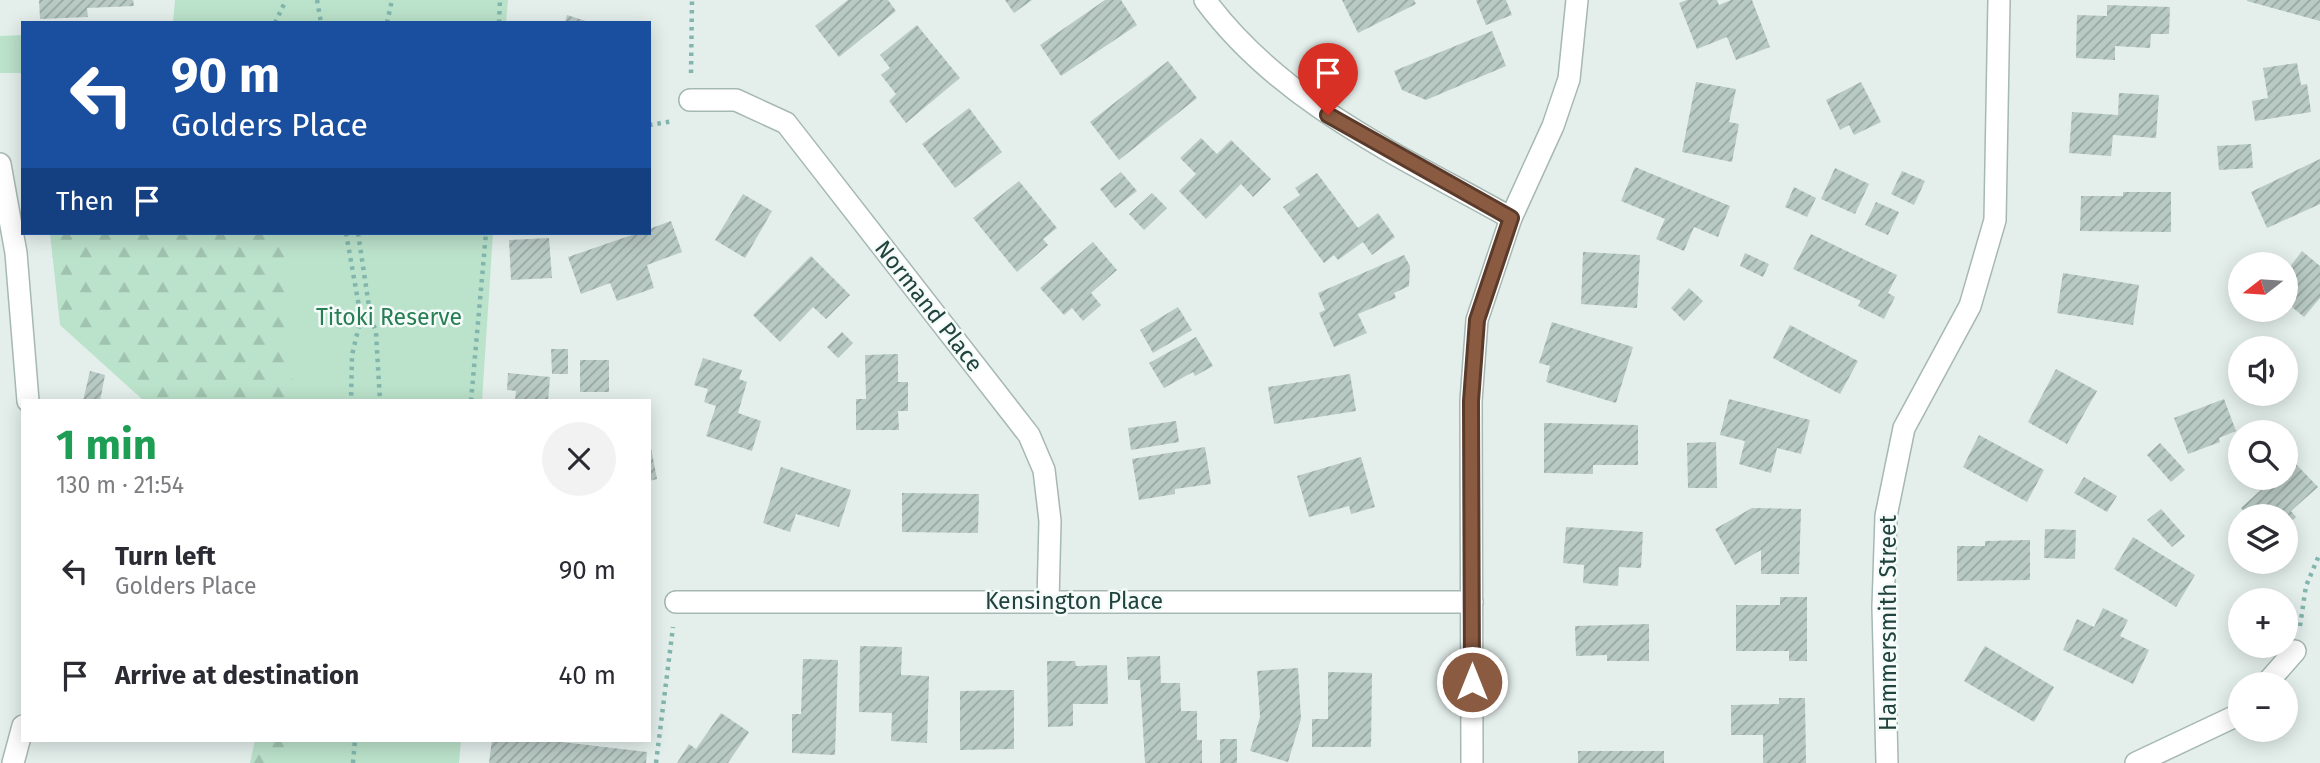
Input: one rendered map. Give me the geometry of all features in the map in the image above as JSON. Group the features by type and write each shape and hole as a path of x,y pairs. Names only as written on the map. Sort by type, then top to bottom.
{"street":[{"path":"1205,0 1231,35 1283,83 1316,107 1511,218"},
{"path":"1472,763 1471,401 1477,320 1511,218 1553,126 1569,79 1577,0"},
{"name":"Hammersmith Street","path":"1888,763 1883,607 1886,516 1905,428 1970,306 1995,220 1999,0"},
{"name":"Normand Place","path":"690,100 736,100 786,123 1029,435 1044,470 1050,521 1048,601"},
{"path":"0,164 16,253 28,399"},
{"name":"Kensington Place","path":"676,602 1472,602"},
{"path":"2277,672 2289,658"},
{"path":"2136,763 2228,720"},
{"path":"13,763 21,733"}],"path":[{"path":"276,21 286,0"},
{"path":"317,0 321,21"},
{"path":"388,21 393,0"},
{"path":"499,21 500,0"},
{"path":"690,100 692,0"},
{"path":"346,235 361,317 352,355 351,399"},
{"path":"358,235 370,313 376,333 380,399"},
{"path":"471,399 486,235"},
{"path":"2298,633 2306,586 2320,554"},
{"path":"656,763 676,602"},
{"path":"353,763 355,742"}],"green space":[{"path":"175,0 508,0 506,21 173,21"},
{"path":"21,35 21,73 0,73 0,36"},
{"path":"50,235 470,235 461,399 142,399 60,325"},
{"name":"Titoki Reserve","path":"287,235 493,235 482,399 293,399"},
{"path":"255,742 443,742 442,763 250,763"},
{"path":"285,742 461,742 459,763 283,763"}],"building":[{"path":"39,0 133,0 134,6 87,8 88,17 40,19"},
{"path":"848,0 888,0 896,11 839,57 815,26"},
{"path":"1005,0 1032,0 1014,13"},
{"path":"1105,0 1121,0 1137,25 1061,76 1040,45"},
{"path":"1342,0 1414,0 1416,4 1358,33"},
{"path":"1476,0 1506,0 1512,15 1486,25"},
{"path":"1687,0 1717,0 1719,5 1731,0 1752,0 1770,47 1736,60 1727,37 1697,49 1679,3"},
{"path":"2320,0 2320,21 2247,1"},
{"path":"2107,5 2170,7 2169,34 2151,34 2150,48 2115,46 2115,60 2076,58 2077,15 2107,16"},
{"path":"567,15 586,21 566,21"},
{"path":"917,25 960,78 906,123 889,101 896,94 881,75 890,68 880,55"},
{"path":"1492,31 1506,66 1426,100 1402,90 1394,71"},
{"path":"1168,61 1197,98 1119,160 1090,122"},
{"path":"2297,63 2301,85 2307,84 2311,112 2255,121 2252,101 2268,98 2263,68"},
{"path":"1696,82 1736,89 1729,122 1739,124 1732,162 1682,152"},
{"path":"1861,82 1881,122 1854,135 1849,125 1840,130 1826,100"},
{"path":"2119,93 2159,95 2156,138 2113,135 2111,156 2069,153 2072,112 2118,115"},
{"path":"969,108 1002,152 955,188 922,144"},
{"path":"1201,138 1217,154 1231,140 1271,179 1253,197 1241,184 1206,219 1179,191 1196,174 1180,158"},
{"path":"2251,144 2253,168 2219,170 2217,146"},
{"path":"2320,159 2320,204 2267,228 2251,192"},
{"path":"1635,167 1730,206 1718,237 1694,227 1684,251 1656,239 1665,219 1621,201"},
{"path":"1835,168 1869,184 1855,214 1821,199"},
{"path":"1902,171 1925,181 1914,205 1891,194"},
{"path":"1121,172 1137,191 1115,208 1100,189"},
{"path":"1317,173 1358,228 1378,213 1395,237 1372,255 1363,242 1338,260 1334,255 1324,263 1283,207 1300,195 1295,188"},
{"path":"1019,181 1057,228 1043,239 1048,245 1017,272 973,218"},
{"path":"1794,187 1816,198 1807,217 1785,207"},
{"path":"2123,192 2171,192 2171,232 2080,231 2081,196 2123,196"},
{"path":"1152,193 1167,208 1144,230 1129,214"},
{"path":"743,194 772,211 745,258 715,240"},
{"path":"1876,202 1899,212 1888,235 1865,225"},
{"path":"671,221 682,252 647,265 654,288 617,301 610,283 581,294 568,257 632,235 651,235 651,228"},
{"path":"1811,234 1897,275 1888,293 1895,297 1884,319 1858,306 1861,301 1793,269"},
{"path":"549,238 552,278 511,280 509,240"},
{"path":"1093,242 1117,270 1091,293 1101,305 1083,321 1072,308 1064,315 1040,288"},
{"path":"2302,251 2320,266 2320,298 2304,317 2298,312 2298,256"},
{"path":"1583,252 1640,255 1637,308 1581,304"},
{"path":"1745,253 1769,264 1763,277 1740,266"},
{"path":"1404,255 1410,266 1409,286 1394,293 1396,298 1358,314 1367,333 1334,347 1319,313 1325,310 1318,293"},
{"path":"811,256 850,295 826,319 813,307 780,342 753,315"},
{"path":"2063,273 2139,285 2133,325 2057,313"},
{"path":"1689,288 1703,301 1684,321 1671,308"},
{"path":"1178,307 1192,330 1153,353 1140,330"},
{"path":"1552,322 1633,347 1616,403 1546,382 1550,366 1539,363"},
{"path":"1790,325 1858,361 1840,394 1773,358"},
{"path":"842,332 853,343 838,358 827,347"},
{"path":"1196,337 1213,366 1195,376 1193,372 1164,388 1149,363"},
{"path":"551,349 568,349 568,374 552,374"},
{"path":"898,354 898,382 908,382 908,411 898,411 899,430 856,430 856,399 866,399 865,355"},
{"path":"703,358 742,370 739,379 747,382 738,413 761,421 752,451 706,436 716,406 704,402 708,389 694,385"},
{"path":"580,360 609,360 609,392 580,392"},
{"path":"2056,369 2097,391 2067,444 2028,422"},
{"path":"90,371 105,375 100,399 83,399"},
{"path":"508,373 550,377 548,399 515,399 516,391 507,390"},
{"path":"1350,374 1356,411 1274,424 1268,387"},
{"path":"1729,399 1810,420 1801,454 1777,448 1771,473 1739,464 1745,441 1720,435"},
{"path":"2224,399 2232,420 2228,420 2228,434 2219,438 2220,442 2188,454 2174,418"},
{"path":"1176,421 1179,442 1131,450 1128,428"},
{"path":"1544,423 1638,425 1638,465 1593,465 1593,474 1544,473"},
{"path":"1979,435 2044,470 2027,502 1963,467"},
{"path":"1716,442 1717,488 1688,488 1687,443"},
{"path":"2160,443 2185,470 2171,482 2147,455"},
{"path":"1205,447 1211,484 1175,489 1175,494 1139,500 1132,459"},
{"path":"651,448 657,479 651,480"},
{"path":"1361,457 1375,507 1351,514 1349,506 1309,517 1297,476"},
{"path":"2298,466 2318,487 2298,505 2245,504 2261,490 2298,490"},
{"path":"781,467 851,490 839,527 796,514 790,532 763,523"},
{"path":"2084,477 2117,496 2107,512 2074,493"},
{"path":"902,493 979,494 978,533 902,532"},
{"path":"1752,508 1801,509 1799,574 1761,574 1761,550 1735,565 1715,529"},
{"path":"2161,509 2185,536 2172,547 2147,520"},
{"path":"1566,527 1643,532 1641,568 1619,567 1618,586 1583,583 1584,565 1563,563"},
{"path":"2045,529 2076,530 2075,559 2044,558"},
{"path":"2133,537 2195,575 2176,607 2114,569"},
{"path":"2030,540 2030,580 1957,581 1957,546 1985,546 1985,541"},
{"path":"1780,597 1807,597 1807,661 1789,661 1789,651 1736,651 1736,605 1780,605"},
{"path":"2103,608 2128,620 2120,636 2149,650 2133,684 2063,650 2077,619 2094,627"},
{"path":"1649,624 1649,661 1607,661 1607,655 1576,656 1575,626"},
{"path":"860,646 902,647 901,675 929,676 927,743 891,741 892,713 859,712"},
{"path":"1985,646 2054,687 2034,722 1964,681"},
{"path":"1160,656 1161,683 1180,683 1181,711 1197,711 1197,740 1202,740 1202,763 1145,763 1140,680 1128,680 1127,657"},
{"path":"803,659 838,660 835,755 792,753 792,714 801,714"},
{"path":"1047,661 1075,661 1076,666 1107,665 1108,704 1073,704 1073,726 1048,727"},
{"path":"1298,668 1301,719 1288,762 1250,751 1260,717 1257,671"},
{"path":"1328,672 1372,673 1371,747 1312,747 1312,719 1328,719"},
{"path":"1014,690 1014,749 960,750 960,691"},
{"path":"1779,698 1805,698 1806,763 1763,763 1763,735 1731,735 1731,705 1779,704"},
{"path":"721,713 749,732 728,763 677,763 689,744 696,749"},
{"path":"1220,739 1237,739 1237,763 1220,763"},
{"path":"492,742 562,742 647,752 646,763 489,763"},
{"path":"1578,751 1664,751 1664,763 1578,763"}],"route":[{"path":"1328,115 1511,218 1477,320 1471,401 1472,682"}]}
